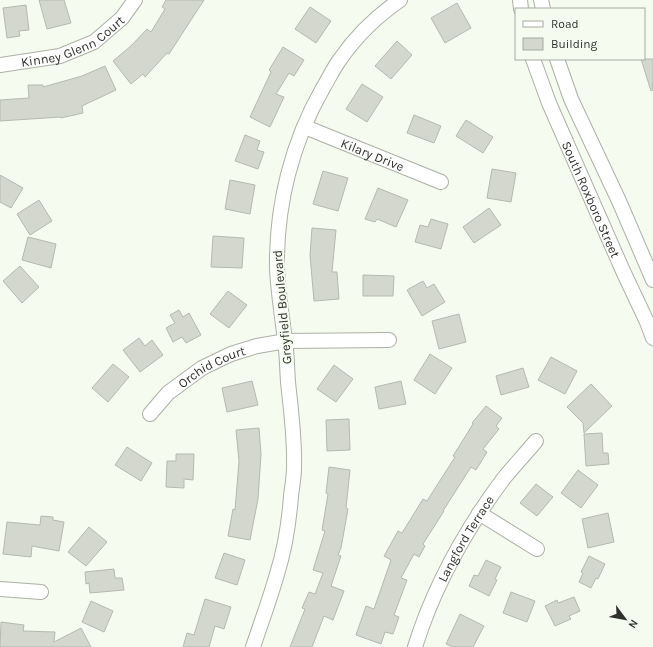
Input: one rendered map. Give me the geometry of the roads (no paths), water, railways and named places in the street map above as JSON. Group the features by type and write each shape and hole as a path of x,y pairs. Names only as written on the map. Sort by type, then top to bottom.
{"street":[{"name":"Kinney Glenn Court","path":"0,65 60,56 94,42 122,18 135,0"},
{"name":"Greyfield Boulevard","path":"254,647 278,574 286,537 294,470 294,444 286,341 277,268 279,217 284,193 295,152 304,127 317,99 340,59 371,23 400,0"},
{"name":"South Roxboro Street","path":"533,60 549,103 653,338"},
{"name":"South Roxboro Street","path":"557,60 571,99 619,201 653,280"},
{"name":"Kilary Drive","path":"304,127 441,182"},
{"name":"Orchid Court","path":"150,414 168,393 202,368 231,354 257,346 286,341 389,340"},
{"name":"Langford Terrace","path":"415,647 430,607 460,545 479,514 505,478 536,442"},
{"path":"479,514 537,549"},
{"path":"0,589 41,592"}]}
